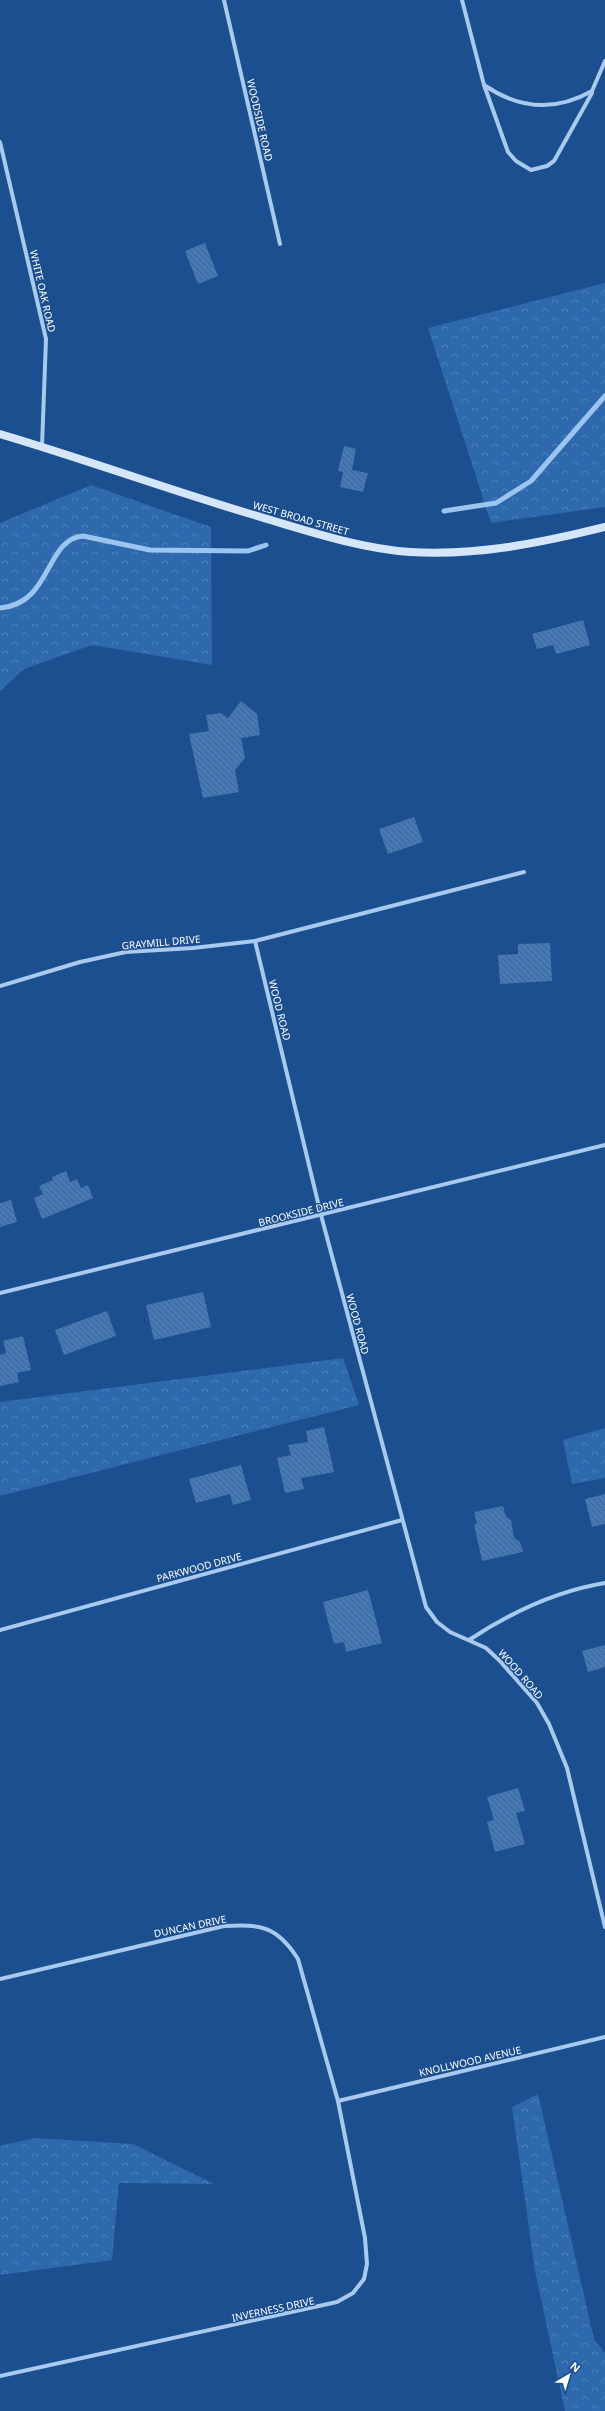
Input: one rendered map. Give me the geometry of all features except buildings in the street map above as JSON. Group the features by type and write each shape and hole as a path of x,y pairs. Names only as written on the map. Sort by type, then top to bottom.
{"street":[{"name":"WOODSIDE ROAD","path":"224,0 280,244"},
{"path":"462,0 484,85 508,152 516,161 531,170 547,166 554,161 592,91 605,61"},
{"path":"484,85 499,96 516,103 544,106 563,104 592,91"},
{"name":"WHITE OAK ROAD","path":"0,142 46,339 42,447"},
{"name":"WEST BROAD STREET","path":"0,434 283,525 339,539 393,550 441,553 507,549 605,527"},
{"path":"255,941 524,872"},
{"name":"GRAYMILL DRIVE","path":"0,986 80,962 126,952 193,948 255,941"},
{"name":"WOOD ROAD","path":"255,941 321,1215 426,1607 437,1622 450,1632 486,1648 500,1661 537,1703 554,1736 567,1768 605,1926"},
{"name":"BROOKSIDE DRIVE","path":"0,1292 605,1145"},
{"name":"PARKWOOD DRIVE","path":"0,1630 402,1520"},
{"path":"469,1640 497,1622 540,1602 605,1583"},
{"name":"DUNCAN DRIVE","path":"0,1979 224,1926 259,1926 275,1932 288,1943 298,1959 338,2101"},
{"name":"KNOLLWOOD AVENUE","path":"338,2101 605,2037"},
{"name":"INVERNESS DRIVE","path":"0,2376 312,2308 337,2302 353,2293 364,2279 367,2264 365,2238 338,2101"}],"green space":[{"path":"605,283 605,507 491,523 428,328"},
{"path":"91,485 211,527 212,665 92,645 24,669 0,691 0,523"},
{"path":"343,1358 359,1405 0,1496 0,1402"},
{"path":"605,1428 605,1478 572,1484 563,1440"},
{"path":"538,2094 594,2339 605,2353 605,2411 565,2411 535,2271 512,2107"},
{"path":"35,2138 133,2144 214,2184 119,2183 112,2260 0,2275 0,2146"}],"waterway":[{"path":"444,511 496,503 531,481 605,396"},
{"path":"0,608 17,604 30,595 39,584 61,548 71,540 83,536 150,550 248,551 266,545"}]}
